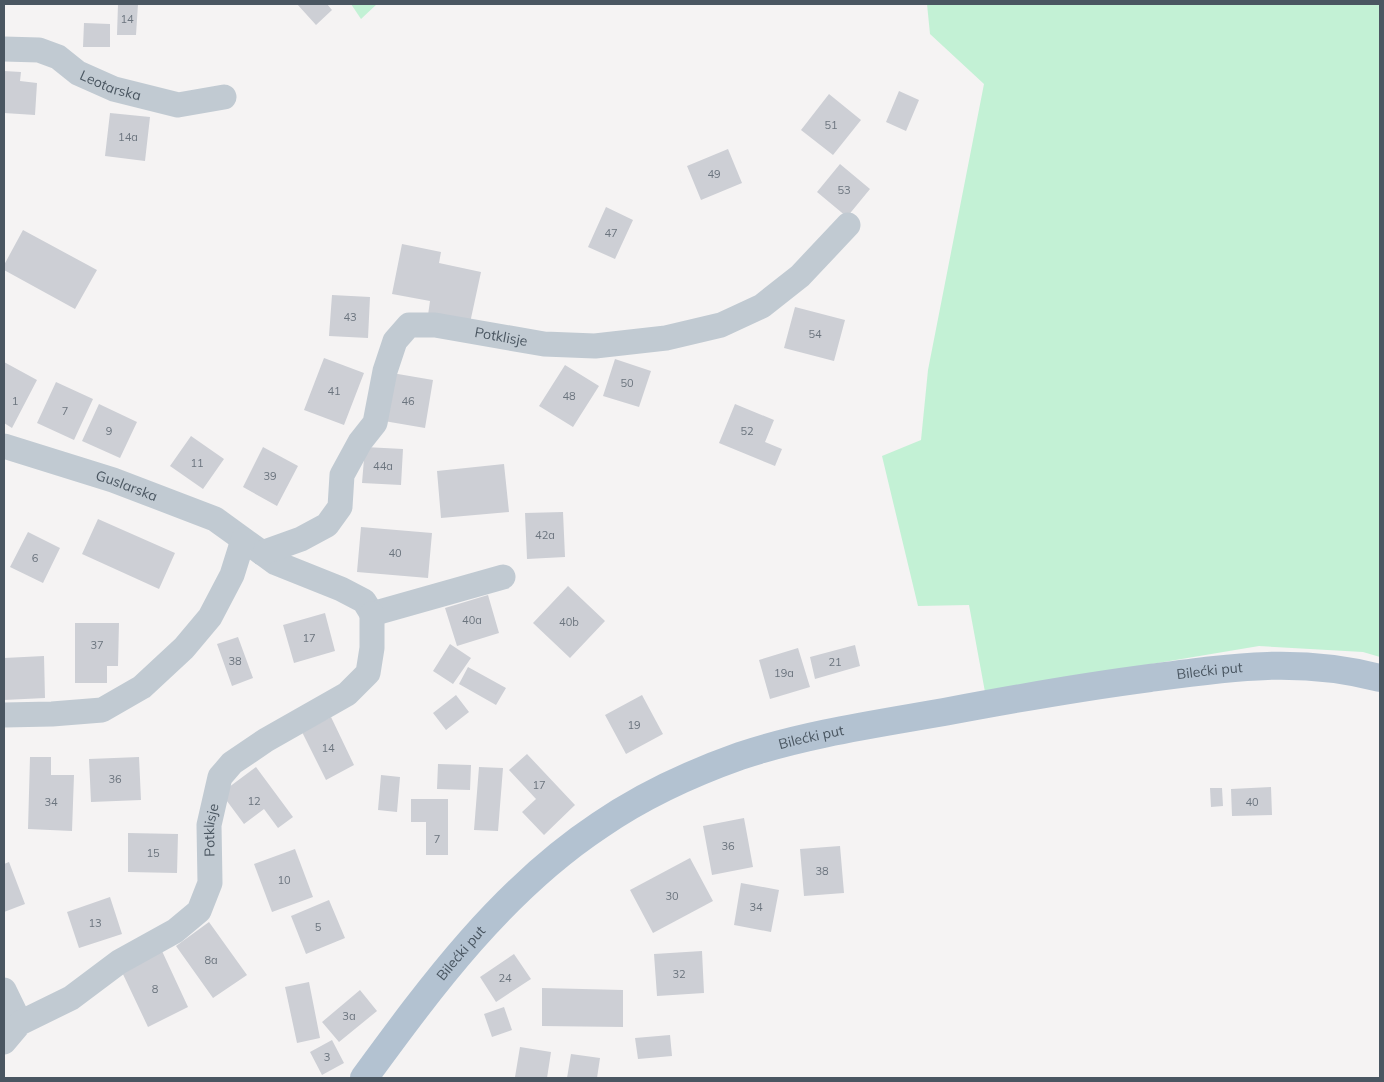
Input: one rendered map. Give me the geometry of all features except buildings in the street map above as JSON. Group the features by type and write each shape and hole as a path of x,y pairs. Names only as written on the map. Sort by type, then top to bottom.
{"main road":[{"name":"Bilećki put","path":"364,1078 422,998 482,928 537,873 567,848 602,823 673,784 708,768 765,749 819,736 1025,696 1133,680 1264,665 1334,668 1380,678"}],"street":[{"name":"Leotarska","path":"4,49 39,50 58,57 78,72 114,89 178,105 224,97"},
{"name":"Potklisje","path":"252,546 301,539 327,525 340,507 342,475 360,442 375,423 385,371 395,341 408,326 435,325 544,344 586,346 666,338 721,325 762,306 800,276 848,225"},
{"name":"Guslarska","path":"4,446 113,480 215,520 276,563 341,589 364,601 372,614"},
{"path":"4,715 102,710 142,687 184,648 210,617 232,575 252,546"},
{"path":"372,614 503,577"},
{"name":"Potklisje","path":"4,1042 20,1022 71,998 119,962 175,931 199,911 210,883 210,825 220,777 232,763 266,740 347,694 368,673 372,648 372,614"},
{"path":"4,990 20,1022"}],"green space":[{"path":"351,4 377,4 361,19"},
{"path":"927,4 1380,4 1380,657 1363,652 1259,646 985,692 969,605 918,606 882,456 921,440 928,370 984,84 930,34"}]}
